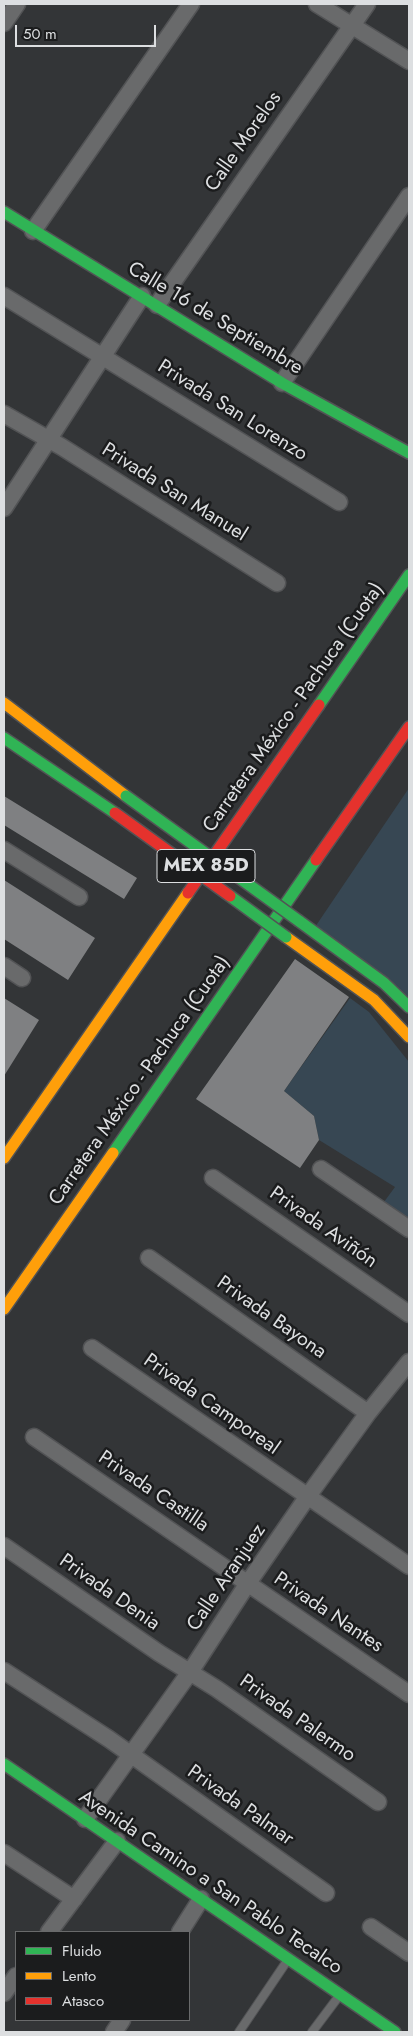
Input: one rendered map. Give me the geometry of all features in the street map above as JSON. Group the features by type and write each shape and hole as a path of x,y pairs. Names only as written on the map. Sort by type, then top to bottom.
{"main road":[{"name":"Calle 16 de Septiembre","path":"4,212 282,383 409,453"},
{"name":"Carretera México - Pachuca (Cuota)","path":"4,1158 409,575"},
{"path":"4,703 126,796 384,983 409,1007"},
{"name":"Carretera México - Pachuca (Cuota)","path":"4,1309 409,727"},
{"path":"4,738 114,813 368,995 409,1037"},
{"name":"Avenida Camino a San Pablo Tecalco","path":"4,1764 392,2031"}],"street":[{"path":"4,24 18,4"},
{"path":"33,231 191,4"},
{"path":"317,4 409,62"},
{"name":"Calle Morelos","path":"157,306 367,4"},
{"path":"282,383 409,196"},
{"name":"Privada San Lorenzo","path":"4,296 339,502"},
{"path":"4,508 142,296"},
{"name":"Privada San Manuel","path":"4,414 62,447 277,583"},
{"path":"4,850 80,897"},
{"path":"4,966 22,978"},
{"path":"321,1169 409,1229"},
{"name":"Privada Aviñón","path":"213,1178 409,1314"},
{"name":"Privada Bayona","path":"149,1258 368,1413"},
{"name":"Privada Camporeal","path":"92,1348 409,1566"},
{"name":"Calle Aranjuez","path":"85,1819 190,1672 308,1496 368,1413 409,1362"},
{"name":"Privada Castilla","path":"34,1437 248,1583"},
{"name":"Privada Denia","path":"4,1546 159,1654 190,1672"},
{"name":"Privada Nantes","path":"248,1583 409,1694"},
{"name":"Privada Palmar","path":"4,1671 110,1739 326,1893"},
{"name":"Privada Palermo","path":"190,1672 378,1802"},
{"path":"50,1931 117,1841"},
{"path":"4,1853 74,1899"},
{"path":"181,1931 201,1899"},
{"path":"370,1927 409,1953"},
{"path":"4,1993 15,1977"},
{"path":"114,2032 121,2021"}],"lane":[{"path":"239,2032 288,1959"},
{"path":"312,2032 340,1994"}],"shaded area":[{"path":"409,788 409,1006 313,930"},
{"path":"350,998 369,1012 409,1062 409,1227 381,1206 395,1187 319,1140 314,1116 284,1091"}],"building":[{"path":"4,796 137,878 124,899 4,825"},
{"path":"4,880 95,938 68,980 4,939"},
{"path":"295,959 349,997 284,1091 314,1116 319,1140 300,1168 196,1099"},
{"path":"4,998 39,1020 4,1076"}],"traffic: fast":[{"path":"4,212 282,383 409,453"},
{"path":"319,705 409,575"},
{"path":"4,738 115,813"},
{"path":"126,796 299,921"},
{"path":"113,1153 316,860"},
{"path":"230,896 286,937"},
{"path":"299,921 384,983 409,1007"},
{"path":"4,1764 395,2032"}],"traffic: slow":[{"path":"4,703 126,796"},
{"path":"4,1158 188,893"},
{"path":"286,937 374,1000 409,1037"},
{"path":"4,1309 113,1153"}],"traffic: jam":[{"path":"188,893 319,705"},
{"path":"316,860 409,727"},
{"path":"115,813 230,896"}]}
